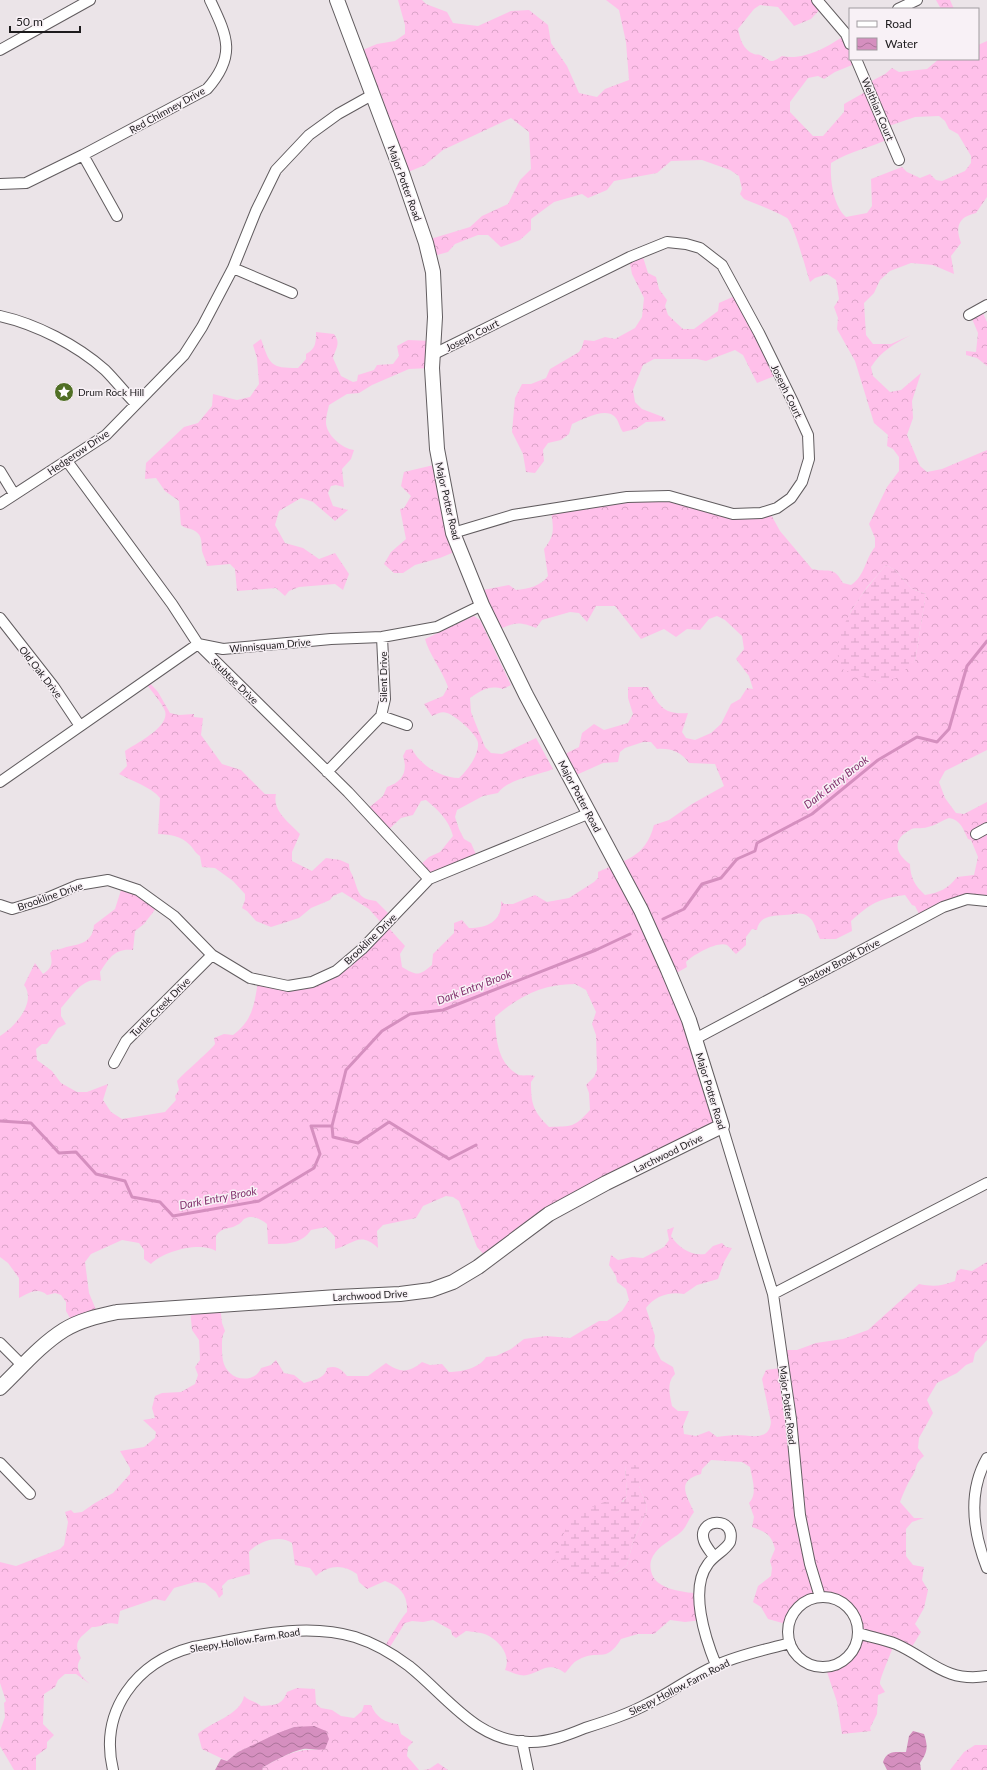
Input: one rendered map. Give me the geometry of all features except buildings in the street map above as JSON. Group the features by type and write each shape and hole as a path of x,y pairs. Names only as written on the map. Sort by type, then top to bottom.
{"street":[{"path":"0,50 90,0"},
{"name":"Red Chimney Drive","path":"0,184 26,183 83,155 207,88 219,75 226,58 225,31 210,0"},
{"name":"Major Potter Road","path":"337,0 421,229 432,272 435,317 432,355 437,449 453,533 482,605 526,694 641,910 672,978 695,1039 773,1294 791,1419 800,1515 810,1564 820,1597"},
{"path":"817,0 848,33"},
{"path":"900,8 917,0"},
{"name":"Welthian Court","path":"856,60 900,160"},
{"name":"Hedgerow Drive","path":"0,504 106,435 184,356 202,327 233,268 256,212 276,170 309,135 338,114 372,95"},
{"path":"83,155 117,216"},
{"name":"Joseph Court","path":"432,355 630,257 667,242 686,244 700,248 722,265 762,340 808,435 809,459 802,482 791,498 777,508 761,513 733,514 669,496 627,497 513,516 453,533"},
{"path":"233,268 292,293"},
{"path":"969,315 987,305"},
{"path":"0,316 22,320 63,340 104,370 136,404"},
{"name":"Stubtoe Drive","path":"67,461 154,580 198,644 348,792 429,879"},
{"path":"0,471 14,494"},
{"name":"Winnisquam Drive","path":"198,644 223,649 330,639 382,638 437,628 482,605"},
{"name":"Old Oak Drive","path":"0,618 54,687 80,726"},
{"name":"Silent Drive","path":"327,772 381,716 385,699 382,638"},
{"path":"0,782 198,644"},
{"name":"Silent Drive","path":"381,716 407,724"},
{"name":"Brookline Drive","path":"0,905 12,909 45,899 78,885 108,880 138,890 174,916 212,955 250,978 283,986 312,982 336,971 362,949 429,879 590,813"},
{"path":"976,834 987,828"},
{"name":"Shadow Brook Drive","path":"695,1039 943,907 967,899 987,900"},
{"name":"Turtle Creek Drive","path":"114,1063 126,1041 212,955"},
{"name":"Larchwood Drive","path":"0,1388 65,1329 90,1318 117,1312 400,1294 431,1290 453,1282 478,1267 549,1214 606,1183 722,1126"},
{"path":"773,1294 987,1182"},
{"path":"0,1343 23,1366"},
{"path":"987,1458 976,1486 973,1512 978,1541 987,1568"},
{"path":"0,1463 30,1494"},
{"path":"714,1557 705,1570 699,1592 705,1634 716,1665"},
{"path":"820,1597 830,1597 847,1606 853,1614 858,1633 856,1642 847,1657 840,1662 824,1667 807,1663 794,1651 790,1643 789,1625 794,1613 803,1603 820,1597"},
{"name":"Sleepy Hollow Farm Road","path":"113,1770 110,1733 120,1702 139,1676 153,1665 181,1650 193,1647 292,1630 334,1632 373,1644 409,1666 455,1709 480,1728 502,1738 522,1741 542,1741 556,1738 633,1711 716,1665 735,1658 790,1643"},
{"path":"858,1633 895,1644 944,1672 960,1676 987,1676"},
{"path":"522,1741 528,1770"}],"green space":[{"path":"398,0 422,0 426,4 447,12 453,23 478,26 511,11 529,10 548,25 551,43 567,66 579,93 597,97 605,89 629,80 626,42 619,10 606,0 825,0 825,4 811,19 794,26 778,7 760,5 754,9 738,29 741,40 747,50 771,61 782,56 798,57 807,55 831,44 845,35 849,44 849,60 856,60 857,63 835,72 824,79 818,76 808,78 790,102 790,112 813,136 823,136 844,112 844,104 867,91 866,84 885,74 892,68 899,72 927,69 938,60 979,60 979,45 987,41 987,197 976,213 965,217 958,228 961,243 951,256 954,274 933,265 911,263 890,271 880,280 874,293 864,303 866,335 873,344 891,344 911,335 884,352 871,367 873,376 890,392 901,390 921,373 912,401 913,418 907,435 920,466 927,472 942,469 987,450 987,750 945,771 939,782 945,798 956,813 964,814 987,802 987,903 963,903 923,922 915,906 912,905 905,895 888,898 875,903 864,910 851,921 852,931 836,939 820,939 815,926 808,916 798,914 771,916 760,922 757,930 752,929 746,937 746,945 736,954 727,945 723,944 705,949 689,959 686,962 687,967 671,976 721,1123 644,1165 488,1259 477,1247 459,1201 453,1197 446,1196 423,1206 416,1218 383,1225 377,1231 378,1248 366,1240 357,1240 335,1249 335,1237 326,1227 311,1230 302,1239 292,1243 268,1244 267,1224 259,1219 250,1217 244,1219 238,1225 224,1229 216,1236 216,1251 201,1247 182,1249 164,1255 151,1264 144,1259 144,1250 139,1243 122,1240 91,1254 85,1262 89,1293 99,1317 75,1327 66,1311 66,1302 61,1295 55,1293 47,1295 37,1291 19,1298 19,1278 8,1263 0,1257 0,1036 12,1027 26,1006 28,999 24,985 35,963 43,974 51,965 50,953 53,950 76,945 87,940 92,934 94,925 115,909 122,887 128,887 157,907 144,924 135,931 133,950 117,952 106,962 100,972 101,981 89,981 74,993 61,1008 61,1016 66,1024 58,1028 47,1044 42,1044 36,1049 37,1060 52,1071 61,1083 77,1092 87,1092 108,1084 103,1100 111,1112 122,1119 165,1112 176,1100 175,1096 179,1090 177,1081 215,1044 214,1038 224,1034 233,1035 245,1024 252,1012 258,982 314,983 384,926 369,909 342,892 333,896 330,900 311,908 299,918 271,927 256,921 247,911 242,908 245,900 245,894 233,881 215,868 202,867 200,856 183,839 171,835 158,834 160,798 146,787 119,774 127,766 125,751 158,729 163,723 165,717 163,707 145,682 148,681 158,692 170,713 179,715 194,714 194,717 203,718 201,735 222,764 241,770 265,794 276,794 275,800 282,816 300,834 292,852 292,861 312,871 326,858 340,860 349,864 360,895 366,899 376,901 392,917 387,926 405,946 400,954 402,967 418,974 432,965 433,954 454,933 454,923 462,920 469,928 488,925 499,914 501,901 504,904 513,904 535,895 547,902 569,898 594,882 598,878 598,872 633,856 639,851 645,845 654,825 669,820 692,804 724,786 715,764 689,763 679,753 667,749 657,749 651,742 643,742 625,748 620,752 618,762 603,763 574,776 563,755 579,747 582,733 594,724 604,730 628,723 633,714 628,698 628,687 648,687 663,708 673,712 688,713 682,732 686,738 695,740 711,733 721,724 731,704 740,699 747,688 753,689 749,676 736,659 744,649 742,636 725,620 717,616 709,619 700,630 687,629 676,637 664,629 641,639 615,606 596,606 587,622 579,613 570,612 542,620 536,628 518,624 500,629 483,590 509,585 516,590 525,589 538,585 548,576 544,549 548,544 553,531 551,510 664,496 729,514 769,511 780,531 812,569 833,572 843,583 851,585 859,577 875,547 875,538 869,524 887,487 899,471 899,457 893,449 887,446 888,435 874,423 855,361 837,329 838,318 834,307 839,299 836,280 827,274 815,278 810,282 790,222 787,218 771,210 744,199 740,194 742,189 739,176 730,170 702,160 671,161 657,173 614,181 607,190 588,198 582,194 554,202 531,219 531,230 520,240 501,247 488,235 478,235 455,244 448,252 430,257 424,241 470,227 482,216 508,204 520,180 531,169 529,132 511,118 443,150 425,165 401,175 358,52 377,44 395,41 405,34 405,25","holes":["939,116 945,121 949,129 958,134 971,156 971,163 965,171 942,181 936,180 930,174 920,178 907,172 902,167 871,179 872,206 867,213 846,217 838,206 833,192 831,163 845,155 890,138 886,127 915,117","886,565 895,570 912,589 926,594 915,661 880,683 860,674 838,643 851,611 867,587","949,818 959,823 968,839 971,840 978,857 974,875 957,877 951,884 943,889 935,893 925,895 914,881 910,864 901,856 898,842 904,834 914,828 929,827","575,984 586,990 596,1012 592,1024 596,1035 597,1070 594,1077 586,1085 589,1093 590,1110 580,1120 572,1125 549,1127 536,1112 532,1102 531,1082 535,1076 517,1074 505,1063 497,1041 495,1017 522,997 552,986"]},
{"path":"936,0 950,0 954,8 940,8"},
{"path":"642,254 648,273 656,277 659,289 667,300 665,306 668,315 683,329 694,329 718,311 719,303 737,295 777,375 757,383 743,355 735,350 706,361 697,359 654,359 643,365 633,390 635,402 642,409 663,417 666,421 646,422 636,429 623,432 616,418 610,414 605,413 587,417 572,424 569,434 561,440 548,443 543,450 544,461 535,473 526,472 523,454 512,432 515,398 522,384 531,384 546,378 550,369 579,352 584,340 594,341 605,337 615,339 635,328 642,317 644,298 632,274 629,259"},
{"path":"982,311 987,322 987,366 977,358 966,355 966,351 976,352 978,333 970,314"},
{"path":"316,332 334,334 338,343 333,358 341,376 353,382 357,381 358,375 374,370 377,365 393,364 399,356 397,346 408,340 431,341 430,368 409,369 372,385 359,393 347,394 329,405 326,421 328,431 335,440 344,447 354,450 351,459 342,469 344,487 336,485 331,486 328,493 333,506 348,510 335,521 313,502 301,498 279,511 275,525 285,543 303,548 319,559 335,553 349,574 343,590 335,584 299,587 289,591 285,596 276,588 237,591 235,569 230,564 207,566 198,533 181,525 179,501 165,491 156,478 145,479 146,463 184,427 198,423 212,406 213,394 237,400 250,397 259,384 257,358 253,345 261,339 269,360 272,363 276,366 298,368 306,359 306,354 314,347"},
{"path":"438,464 459,550 440,558 415,565 403,573 394,573 384,564 391,552 406,539 400,509 404,508 411,496 401,486 404,472"},
{"path":"886,565 895,570 912,589 926,594 915,661 896,678 880,683 839,668 837,645 851,611"},
{"path":"474,616 480,620 511,685 503,689 486,689 470,698 471,712 485,747 491,753 502,754 536,738 553,769 516,781 503,788 498,793 483,796 457,810 455,817 459,829 464,839 471,843 478,859 430,880 419,866 429,857 440,852 453,836 449,825 439,812 426,800 421,801 413,815 401,818 385,833 366,810 383,796 387,787 397,782 403,775 405,766 403,756 406,750 412,749 420,760 432,770 445,776 459,778 472,762 478,748 477,739 474,735 455,717 447,713 443,712 432,716 424,704 443,696 448,687 425,639"},
{"path":"674,1227 671,1236 674,1240 686,1250 695,1254 705,1254 713,1246 722,1243 726,1247 732,1248 724,1262 718,1279 697,1285 684,1294 673,1293 663,1295 653,1300 646,1308 655,1336 654,1346 661,1360 673,1367 675,1374 670,1381 672,1406 678,1411 689,1411 683,1426 684,1434 696,1436 709,1431 717,1437 734,1435 763,1435 767,1432 771,1422 762,1379 766,1370 787,1367 785,1350 797,1350 816,1343 843,1339 868,1330 919,1284 933,1286 950,1283 955,1281 957,1271 961,1269 972,1271 987,1262 987,1340 975,1353 973,1362 966,1365 957,1373 937,1383 927,1400 933,1413 919,1438 918,1448 924,1456 917,1464 900,1502 914,1518 924,1518 912,1522 906,1529 906,1556 913,1565 924,1567 922,1580 928,1590 924,1608 915,1624 921,1632 910,1650 893,1647 880,1682 885,1692 878,1695 877,1714 870,1728 871,1731 842,1734 837,1702 826,1669 847,1658 857,1649 860,1643 861,1635 855,1613 846,1602 840,1598 818,1594 794,1611 786,1624 768,1619 761,1607 753,1602 758,1586 771,1576 772,1568 770,1561 775,1549 772,1540 767,1534 752,1527 754,1517 749,1503 752,1499 754,1491 750,1467 742,1462 711,1460 702,1469 701,1474 688,1480 686,1484 686,1494 694,1512 683,1530 656,1552 650,1564 651,1571 658,1583 665,1587 680,1591 702,1594 702,1620 685,1622 670,1620 654,1634 638,1634 621,1639 610,1652 606,1654 591,1655 576,1661 565,1673 559,1669 550,1667 527,1675 519,1675 505,1670 507,1660 504,1650 489,1636 481,1633 466,1631 456,1638 452,1635 451,1630 433,1620 423,1622 412,1621 405,1623 388,1650 383,1649 407,1612 406,1601 399,1589 385,1581 367,1589 359,1582 357,1574 341,1567 331,1568 316,1576 310,1568 295,1565 292,1543 281,1539 269,1540 253,1548 249,1552 250,1574 228,1580 222,1586 223,1594 219,1598 216,1592 205,1583 195,1582 174,1588 165,1601 155,1599 120,1611 118,1624 109,1623 92,1627 84,1634 77,1644 78,1652 81,1658 78,1669 82,1676 90,1684 76,1674 65,1674 58,1680 55,1687 44,1694 43,1724 54,1735 47,1742 47,1748 36,1756 36,1770 14,1770 0,1746 0,1731 5,1717 4,1703 6,1701 0,1683 0,1562 16,1566 60,1549 64,1545 68,1522 65,1512 71,1510 74,1513 82,1512 113,1493 130,1474 130,1468 120,1451 144,1447 155,1438 156,1432 143,1420 155,1418 152,1408 155,1396 162,1393 181,1392 195,1384 198,1375 195,1367 200,1360 199,1340 192,1330 190,1308 220,1305 222,1323 225,1331 222,1340 223,1361 227,1370 238,1378 243,1379 252,1377 259,1372 261,1368 271,1365 276,1360 284,1373 294,1375 304,1383 321,1377 326,1372 327,1368 330,1367 338,1368 347,1376 368,1376 386,1363 400,1370 409,1370 422,1362 430,1365 442,1364 449,1372 459,1371 475,1367 486,1357 496,1356 511,1349 524,1339 546,1336 570,1338 599,1321 607,1321 622,1311 629,1300 626,1289 617,1282 616,1276 609,1265 611,1255 618,1260 632,1257 643,1258 664,1247 669,1240 667,1230","holes":["625,1465 638,1466 639,1486 647,1506 646,1513 633,1542 627,1565 615,1574 605,1574 622,1502 627,1496"]},
{"path":"630,1464 639,1466 639,1486 647,1506 646,1513 633,1542 627,1565 615,1574 605,1574 595,1578 575,1576 553,1558 568,1524 578,1513 604,1502 623,1502 627,1496 625,1465"},
{"path":"297,1688 315,1689 316,1704 321,1708 332,1710 341,1716 354,1718 362,1711 364,1705 371,1705 378,1716 385,1721 398,1724 401,1734 413,1742 408,1747 407,1756 419,1770 262,1770 263,1767 289,1754 303,1750 318,1750 294,1727 238,1752 227,1761 202,1749 198,1734 231,1713 242,1703 244,1696 261,1706 274,1705 283,1700 287,1692"},
{"path":"975,1745 987,1745 987,1770 950,1770 964,1752"},
{"path":"438,1763 448,1770 423,1770 429,1769"}],"water":[{"path":"314,1726 326,1731 329,1739 325,1749 298,1750 287,1754 263,1767 262,1770 215,1770 221,1759 227,1761 238,1752 278,1733 294,1727"},
{"path":"913,1731 924,1734 926,1742 925,1756 920,1763 921,1770 887,1770 883,1762 887,1755 892,1752 906,1752 909,1736"}],"waterway":[{"name":"Dark Entry Brook","path":"663,919 684,909 702,884 721,878 737,859 755,851 757,843 812,814 878,760 917,737 937,742 949,729 967,666 987,641"},
{"name":"Dark Entry Brook","path":"0,1121 31,1123 59,1153 76,1152 96,1174 125,1181 132,1197 160,1202 173,1216 259,1201 314,1168 320,1154 311,1126 332,1126 346,1070 382,1031 410,1014 443,1010 596,950 630,934"},
{"path":"332,1126 333,1137 358,1143 389,1122 449,1159 476,1145"}],"place":[{"name":"Drum Rock Hill","path":"64,392"}]}
